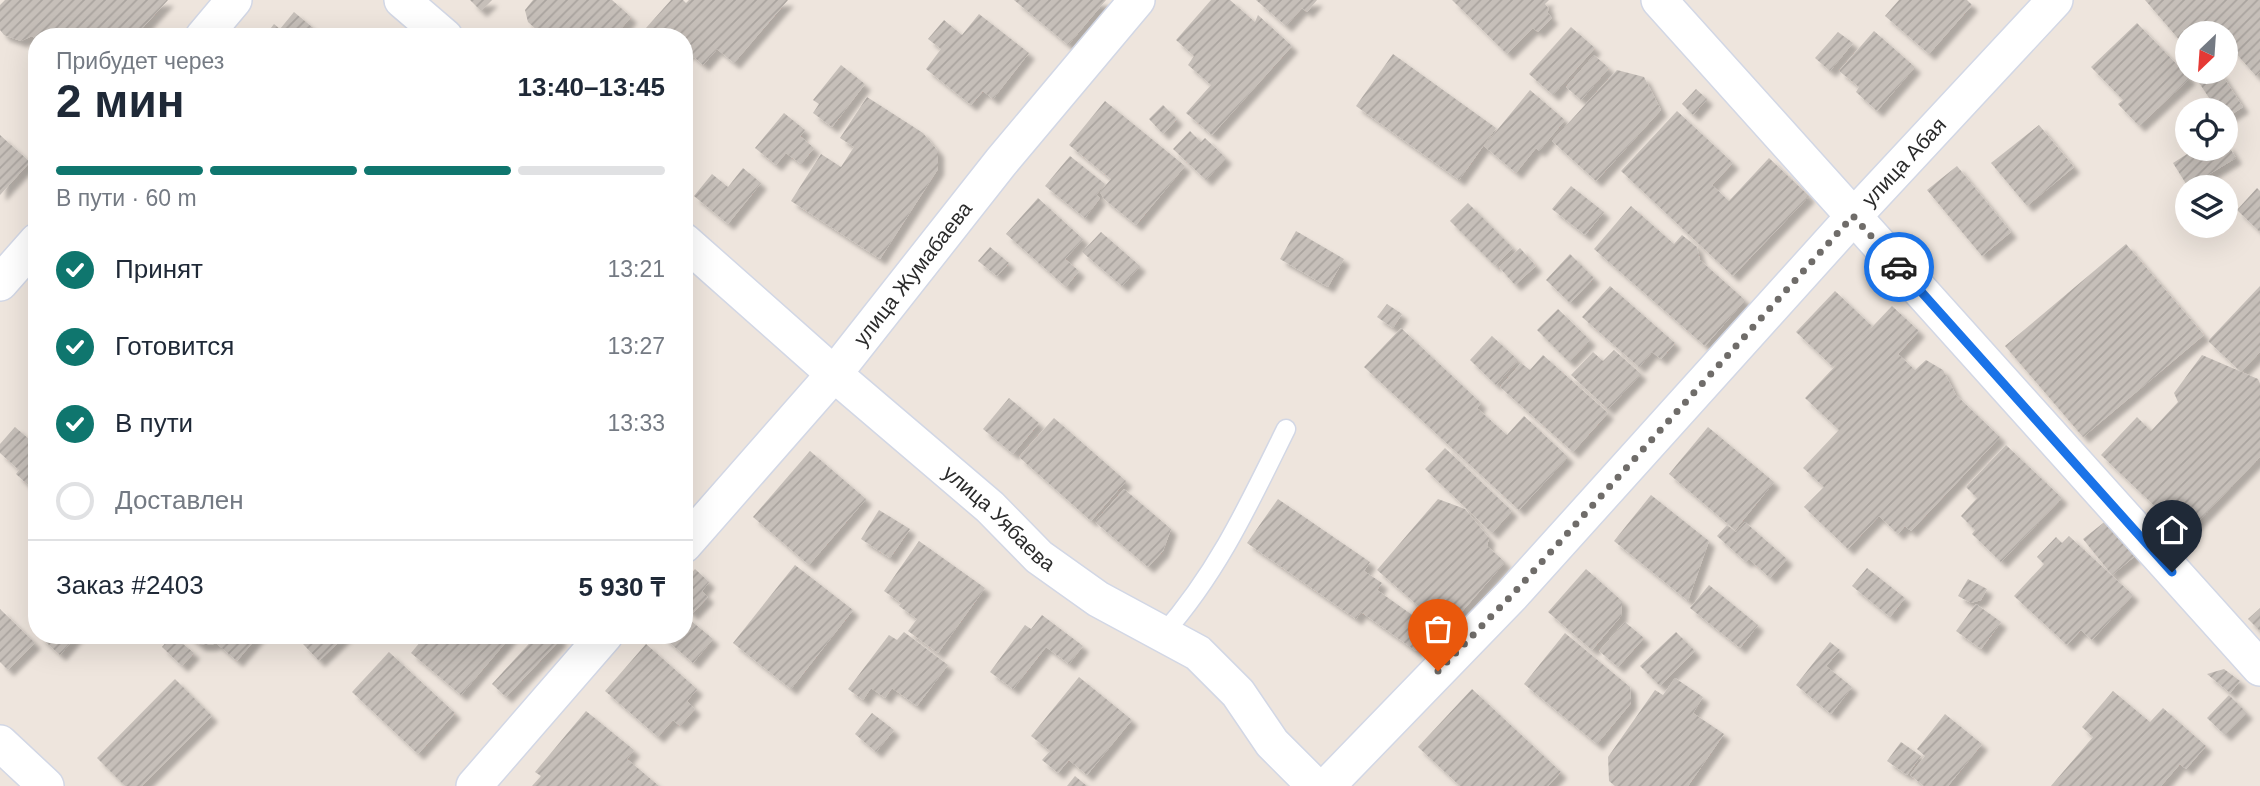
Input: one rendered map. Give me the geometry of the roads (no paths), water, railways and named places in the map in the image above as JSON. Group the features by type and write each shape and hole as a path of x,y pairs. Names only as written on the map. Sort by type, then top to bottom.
{"street":[{"path":"211,28 234,0"},
{"path":"402,0 435,28"},
{"name":"улица Жумабаева","path":"693,535 835,374 1001,162 1137,0"},
{"path":"1659,0 2260,668"},
{"name":"улица Абая","path":"1326,786 1512,595 1853,216 2055,0"},
{"name":"улица Уябаева","path":"693,249 990,507 1039,557 1098,599 1198,653 1238,693 1298,780"},
{"path":"0,283 28,251"},
{"path":"474,786 598,644"},
{"path":"0,743 46,786"}],"lane":[{"path":"1163,634 1189,605 1234,534 1286,429"}]}
